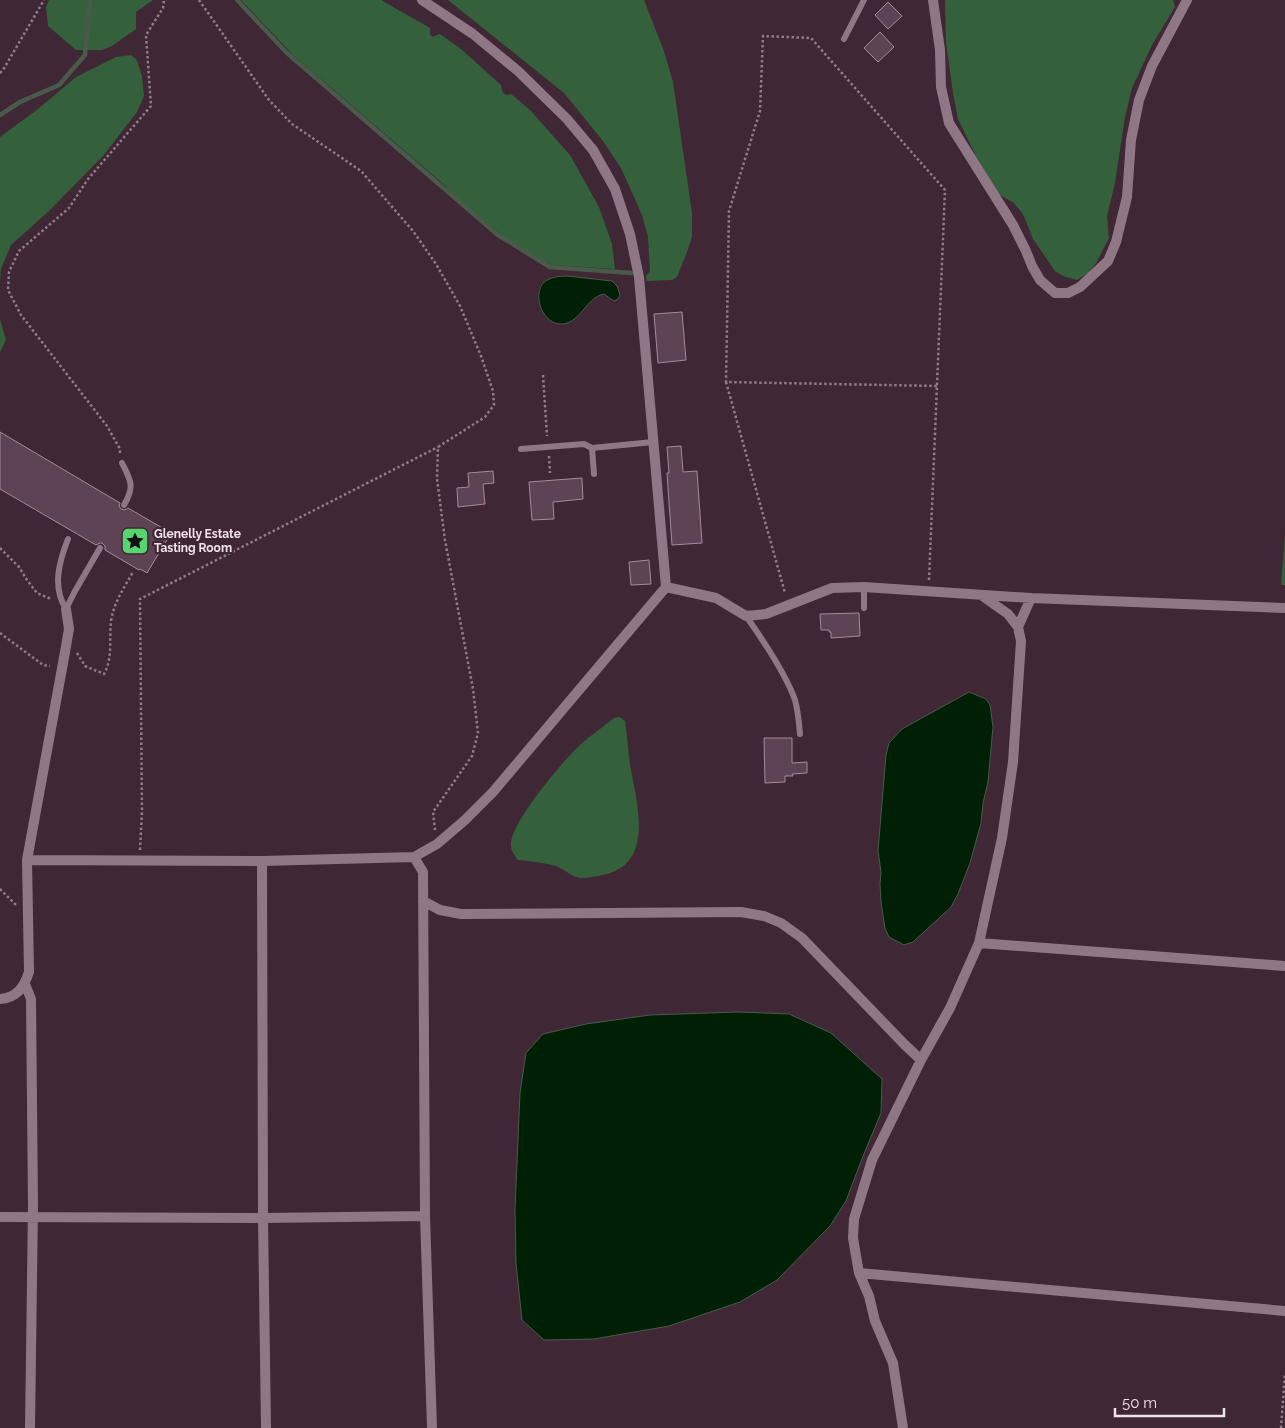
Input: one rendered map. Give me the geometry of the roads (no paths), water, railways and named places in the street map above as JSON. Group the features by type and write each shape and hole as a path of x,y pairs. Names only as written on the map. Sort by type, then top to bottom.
{"street":[{"path":"26,860 262,861 414,857 437,844 493,792 666,587 639,277 630,234 615,189 593,150 560,112 518,71 473,34 422,0"},
{"path":"933,0 940,50 942,87 948,123 1013,225 1040,280 1055,293 1068,293 1080,286 1108,261 1116,242 1126,197 1131,140 1139,100 1152,66 1187,0"},
{"path":"666,587 716,598 746,616 766,614 832,588 864,587 1031,598 1285,608"},
{"path":"903,1428 893,1363 875,1321 869,1296 859,1273 853,1238 854,1219 872,1160 950,1008 979,943 1002,838 1014,762 1021,641 1018,627 1008,614 980,594"},
{"path":"1018,627 1031,598"},
{"path":"0,999 16,994 25,984 29,972 26,860 69,629 66,609"},
{"path":"414,857 422,872 423,901 425,1216 432,1428"},
{"path":"262,861 263,1218 266,1428"},
{"path":"423,901 440,910 461,914 740,912 764,916 781,923 802,938 904,1044 922,1060"},
{"path":"979,943 1285,966"},
{"path":"25,984 31,999 33,1206 30,1428"},
{"path":"0,1217 263,1218 425,1216"},
{"path":"859,1273 1285,1311"}],"lane":[{"path":"844,39 864,0"},
{"path":"521,448 584,444 592,448 654,442"},
{"path":"592,448 594,474"},
{"path":"122,463 131,482 130,496 124,505"},
{"path":"68,539 60,560 58,580 60,600 66,609 100,548"},
{"path":"864,587 864,608"},
{"path":"746,616 765,643 791,692 798,714 800,734"}],"waterway":[{"path":"0,115 20,102 59,85 85,55 90,0"},
{"path":"237,0 287,53 498,235 550,267 631,273"}],"place":[{"name":"Glenelly Estate Tasting Room","path":"135,541"}]}
